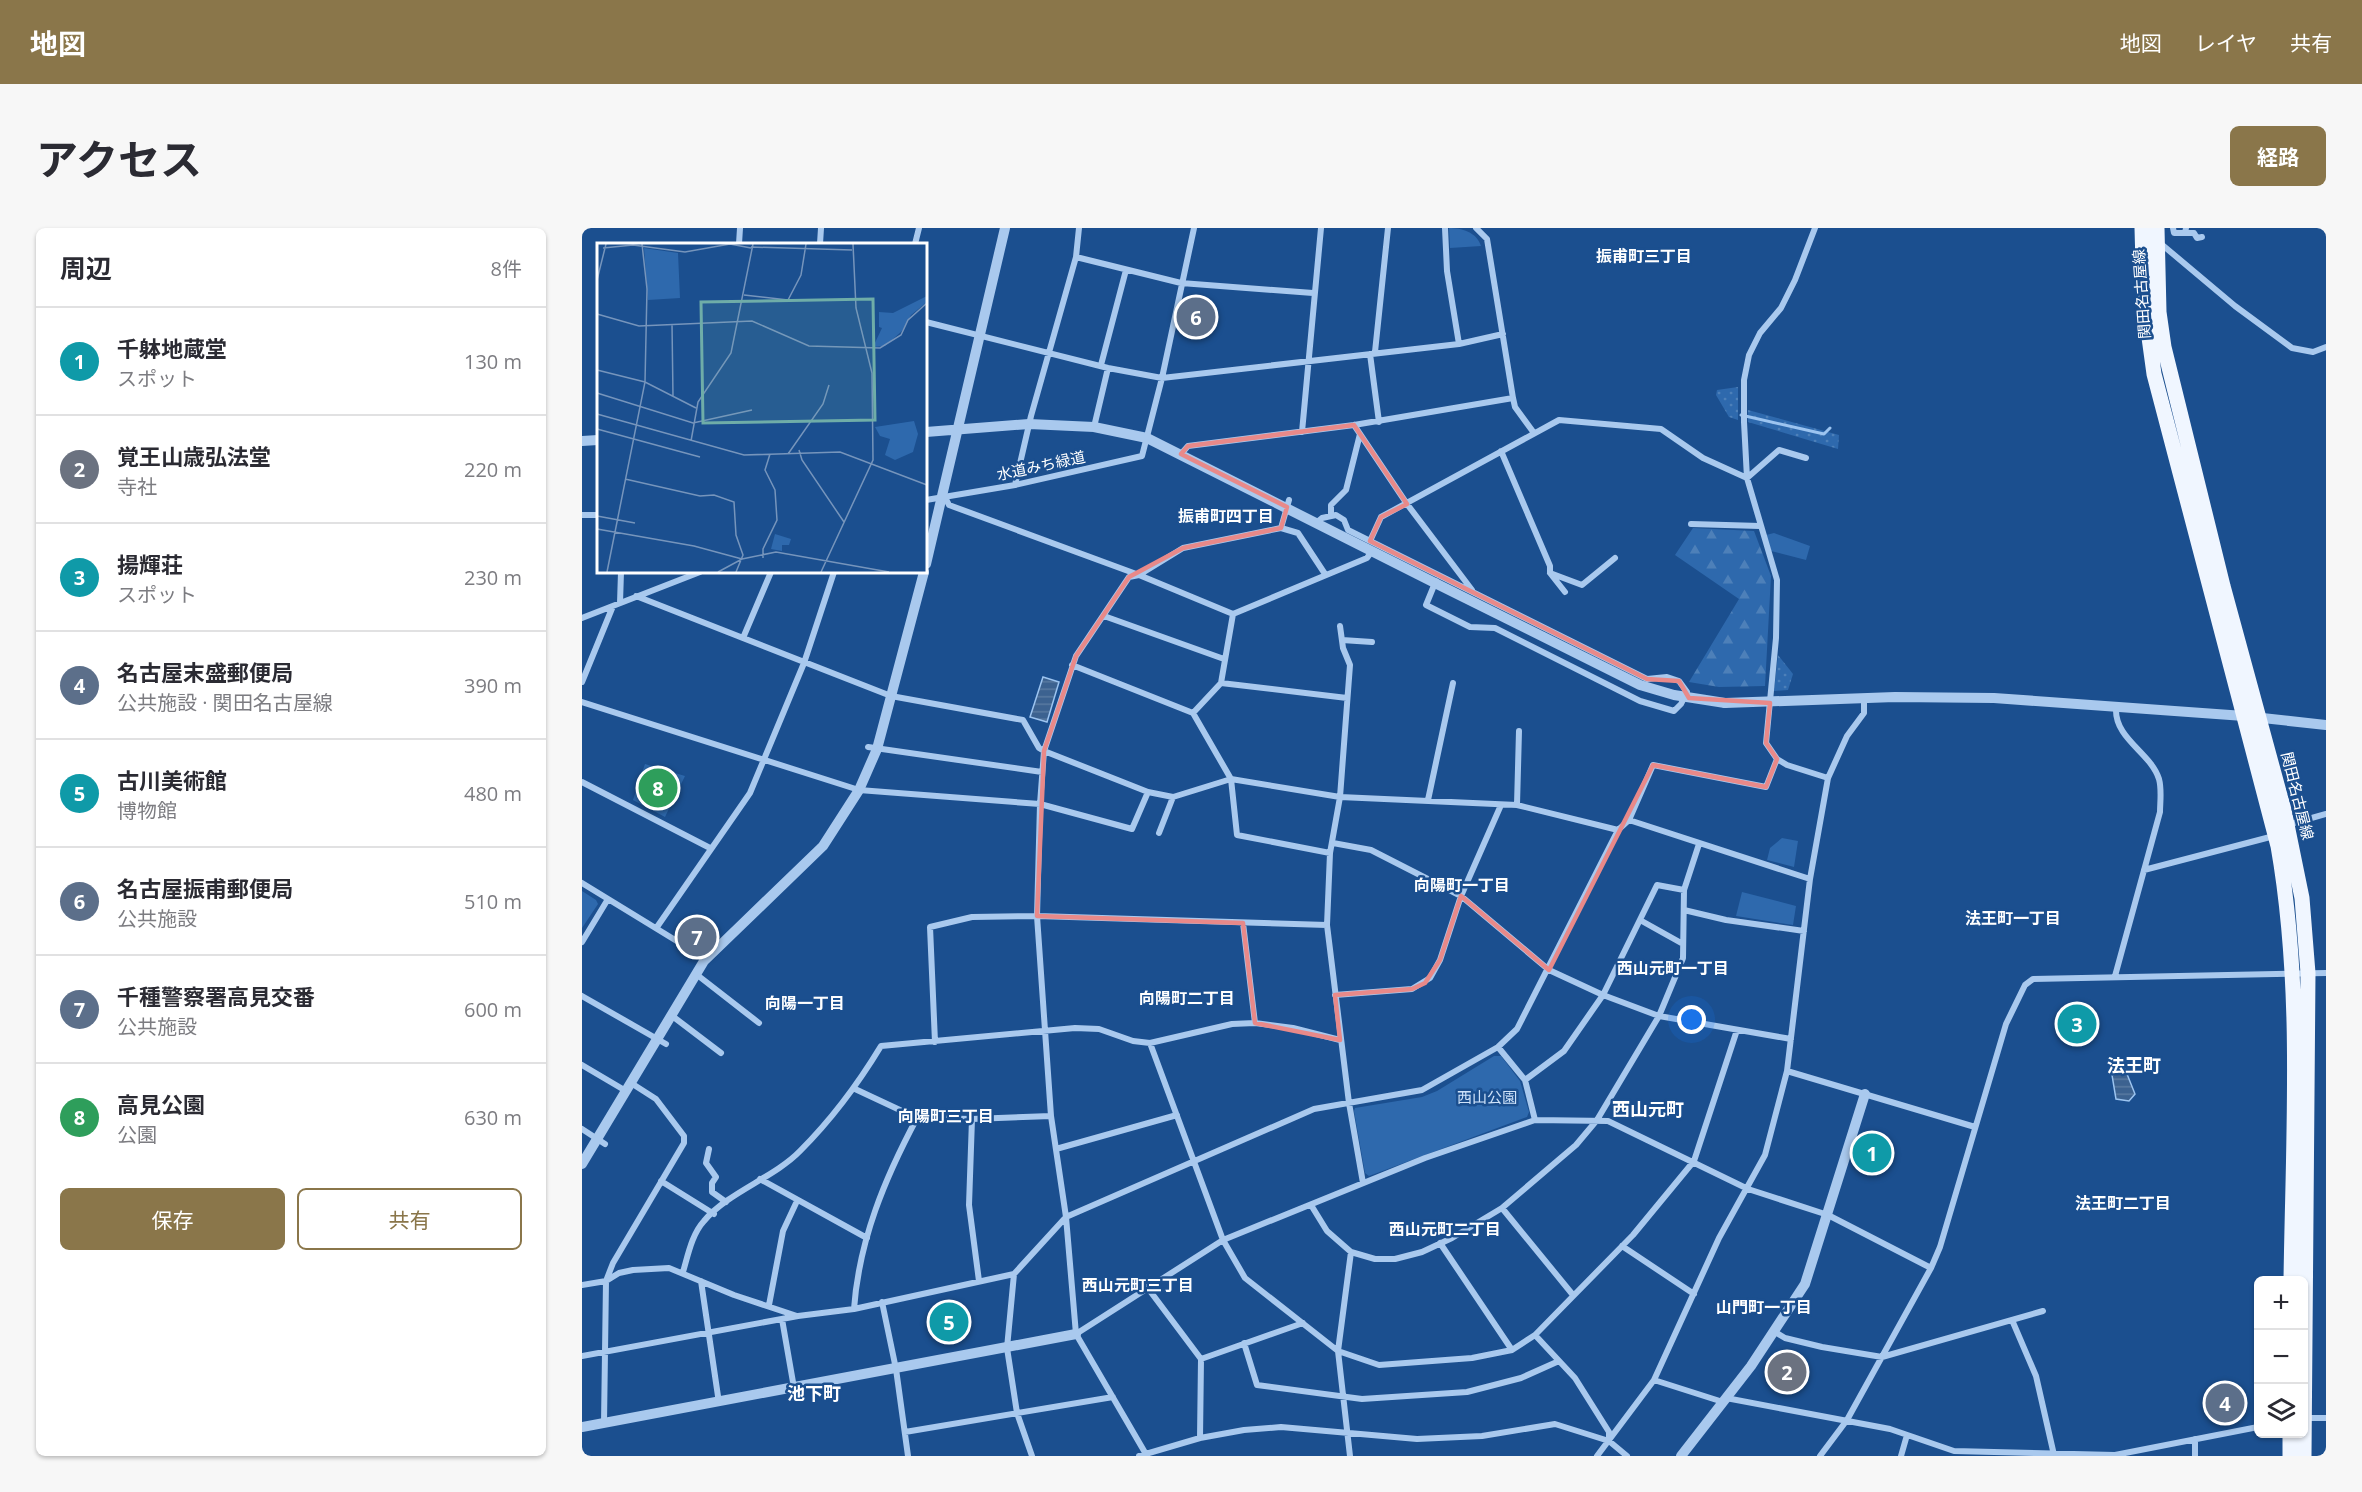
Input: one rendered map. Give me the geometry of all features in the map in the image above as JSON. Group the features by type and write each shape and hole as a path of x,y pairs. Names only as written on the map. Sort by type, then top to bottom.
{"main road":[{"name":"関田名古屋線","path":"2142,228 2144,301 2154,374 2251,716 2287,825 2302,898 2308,973 2304,1384"},
{"name":"関田名古屋線","path":"2157,234 2159,312 2164,347 2251,716 2287,898 2294,1006 2291,1276"},
{"path":"2290,1438 2290,1456"},
{"name":"関田名古屋線","path":"2304,1438 2304,1456"}],"street":[{"path":"739,243 740,228"},
{"path":"820,243 821,228"},
{"path":"915,243 920,228"},
{"path":"927,560 1005,228"},
{"path":"1015,485 1029,424 1076,257 1079,228"},
{"path":"1147,438 1194,228"},
{"path":"1302,432 1313,293 1322,228"},
{"path":"1379,422 1373,353 1388,228"},
{"path":"1445,228 1446,271 1459,344"},
{"path":"1476,228 1487,239 1515,407 1534,433"},
{"path":"1815,228 1785,300 1760,333 1749,355 1744,380 1744,422 1747,478 1777,580 1776,638 1766,743 1777,759 1787,765 1828,778"},
{"path":"2174,228 2174,233 2185,231 2194,233 2198,238 2202,237"},
{"path":"2157,234 2244,313 2292,348 2313,352 2326,347"},
{"path":"1076,257 1181,283 1313,293"},
{"path":"1094,427 1104,366 1126,270"},
{"path":"927,322 1050,354 1162,378 1459,344 1503,334"},
{"path":"1181,454 1188,446 1379,422 1513,398"},
{"path":"944,495 949,505 1233,614 1367,558 1381,517 1559,420 1643,425 1661,429 1703,458 1747,478"},
{"path":"927,432 1029,424 1094,427 1147,438 1288,504 1316,523 1473,592 1647,679 1667,677 1679,681 1687,692 1682,704 1674,711 1640,701 1495,628 1470,627 1426,605 1435,583"},
{"path":"1354,425 1407,504 1473,592"},
{"path":"1331,515 1331,505 1346,490 1360,435"},
{"name":"水道みち緑道","path":"927,500 944,495 1015,485 1142,456 1147,438"},
{"path":"582,441 597,440"},
{"path":"1747,478 1779,450 1806,458"},
{"path":"1501,452 1550,566 1550,573 1565,592"},
{"path":"1281,528 1288,504"},
{"path":"1316,523 1322,518 1336,515 1344,520 1347,530 1435,583 1640,685 1674,695 1725,703 1864,698 2071,702 2116,709 2251,716 2280,722 2326,725"},
{"path":"1691,524 1760,526"},
{"path":"1325,574 1298,533 1281,528 1184,548 1139,576 1129,577 1072,665 1044,751 1036,916 1051,1116 1066,1217 1076,1335 1144,1455 1200,1438 1244,1430 1281,1427 1417,1439 1482,1436 1555,1424 1609,1441 1627,1456"},
{"path":"1550,573 1582,585 1615,558"},
{"path":"582,682 617,604 621,573"},
{"path":"582,618 697,573"},
{"path":"743,638 771,573"},
{"path":"657,927 750,793 804,663 834,573"},
{"path":"582,1164 601,1142 628,1087 661,1042 671,1015 704,961 823,846 859,790 891,696 924,573"},
{"path":"636,596 891,696 1023,720 1039,748 1044,751 1148,792 1173,796 1231,779 1340,797 1517,805 1618,830"},
{"path":"1193,712 1221,683 1233,614"},
{"path":"1104,616 1224,659"},
{"path":"1340,626 1350,665 1340,797 1330,854 1327,925 1340,1040 1363,1183"},
{"path":"1342,640 1372,642"},
{"path":"1072,665 1193,712 1231,779 1237,835 1330,854"},
{"path":"1221,683 1347,698"},
{"path":"1428,800 1453,683"},
{"path":"1597,1456 1654,1380 1719,1238 1765,1155 1787,1071 1810,879 1828,778 1847,736 1863,713 1864,698"},
{"path":"582,702 859,790 1040,804 1132,829 1148,792"},
{"path":"2115,976 2160,812 2161,788 2154,769 2129,740 2120,725 2116,717 2116,709"},
{"path":"1517,805 1519,731"},
{"path":"873,748 1042,772"},
{"path":"582,1356 798,1316 854,1309 1014,1274 1066,1217 1314,1109 1422,1090 1498,1047 1525,1018 1618,830 1629,820 1653,765 1766,787 1777,759"},
{"path":"582,782 710,848"},
{"path":"1159,833 1173,796"},
{"path":"1335,995 1412,989 1425,983 1440,960 1461,896 1501,805"},
{"path":"2287,825 2326,814"},
{"path":"1629,820 1810,879"},
{"path":"2144,870 2275,836"},
{"path":"1333,843 1371,850 1461,896 1549,970 1603,995 1659,1016 1791,1039"},
{"path":"1311,1205 1327,1231 1351,1252 1375,1259 1395,1259 1440,1244 1502,1208 1576,1145 1596,1120 1659,1016 1683,958 1684,890 1700,844"},
{"path":"582,883 657,927 698,954 704,961"},
{"path":"1525,1080 1564,1051 1603,995 1657,885 1684,890"},
{"path":"582,942 608,899"},
{"path":"1684,910 1726,920 1804,931"},
{"path":"935,1042 930,927 972,917 1036,916 1327,925"},
{"path":"1640,920 1683,944"},
{"path":"1243,922 1255,1023"},
{"path":"1821,1456 1847,1420 1931,1268 2006,1024 2025,985 2034,979 2326,973"},
{"path":"696,974 759,1023"},
{"path":"582,996 661,1042"},
{"path":"671,1015 722,1053"},
{"path":"683,1272 696,1235 704,1220 726,1202 799,1153 855,1089 881,1046 1099,1029 1133,1041 1150,1043 1232,1024 1255,1023 1293,1028 1340,1040"},
{"path":"1150,1043 1223,1240 1245,1278 1338,1351 1379,1365 1472,1358 1512,1350 1535,1335 1622,1246 1694,1161 1737,1030"},
{"path":"1498,1047 1525,1080 1535,1120"},
{"path":"582,1065 656,1100 684,1136 684,1143 613,1263 606,1281 604,1423"},
{"path":"1787,1071 1975,1126"},
{"path":"855,1089 917,1118 972,1119 1051,1116"},
{"path":"1681,1456 1775,1332 1805,1284 1865,1094"},
{"path":"1056,1149 1177,1115"},
{"path":"854,1309 857,1272 888,1174 917,1118"},
{"path":"972,1119 969,1204 979,1281"},
{"path":"582,1427 1076,1335 1223,1240 1425,1158 1535,1120 1608,1121 1748,1189 1828,1215 1931,1268"},
{"path":"582,1129 601,1142"},
{"path":"709,1149 706,1163 716,1177 712,1183 712,1192 726,1202"},
{"path":"760,1179 867,1238"},
{"path":"661,1181 714,1214"},
{"path":"769,1305 783,1231 797,1201"},
{"path":"1502,1208 1573,1295"},
{"path":"1440,1244 1512,1350"},
{"path":"1622,1246 1694,1294"},
{"path":"1350,1456 1338,1351 1351,1252"},
{"path":"582,1285 606,1281 619,1273 633,1270 669,1268 734,1295 798,1316"},
{"path":"1014,1274 1007,1348 1017,1413 1032,1456"},
{"path":"701,1281 719,1403"},
{"path":"1147,1287 1201,1359 1200,1438"},
{"path":"882,1302 896,1369 908,1456"},
{"path":"1775,1332 1785,1338 1822,1347 1882,1357 2043,1311"},
{"path":"782,1319 794,1388"},
{"path":"2012,1320 2036,1376 2054,1455"},
{"path":"1201,1359 1303,1323"},
{"path":"1535,1335 1581,1387 1609,1432 1609,1441"},
{"path":"1244,1343 1257,1385 1362,1399 1467,1392 1521,1378 1559,1361"},
{"path":"1654,1380 1725,1400 1847,1420 1907,1435 1954,1451 1986,1454 2115,1455 2254,1428"},
{"path":"905,1432 1113,1397"},
{"path":"2308,1418 2326,1418"},
{"path":"1901,1456 1907,1435"},
{"path":"2195,1439 2195,1456"}],"highlighted area":[{"path":"1354,425 1407,504 1381,517 1370,541 1647,679 1679,681 1689,698 1770,703 1766,743 1777,759 1766,787 1653,765 1549,970 1461,896 1440,960 1425,983 1412,989 1335,995 1340,1040 1255,1023 1243,923 1037,916 1044,751 1076,656 1129,577 1183,548 1281,528 1287,507 1181,454 1188,446"}],"green space":[{"path":"1449,228 1472,234 1481,246 1450,248"},
{"path":"1738,387 1738,420 1729,417 1716,395 1717,390"},
{"path":"1748,410 1839,435 1838,449 1748,422"},
{"path":"1693,528 1754,531 1771,576 1765,686 1719,687 1689,682 1739,599 1675,555"},
{"path":"1774,533 1810,546 1806,560 1771,551 1766,535"},
{"path":"1778,655 1793,674 1788,690 1774,691"},
{"path":"645,764 685,776 665,817 633,800"},
{"path":"1782,838 1798,841 1794,867 1767,860 1770,848"},
{"path":"582,891 596,900 598,904 582,928"},
{"path":"1742,892 1796,906 1793,925 1736,916"},
{"name":"西山公園","path":"1494,1056 1501,1056 1520,1081 1529,1112 1527,1117 1369,1176 1365,1173 1355,1108 1422,1097 1437,1091"}],"shaded area":[{"path":"1043,677 1059,682 1047,722 1030,717"},
{"path":"2125,1069 2135,1094 2129,1101 2116,1099 2112,1075"}],"waterway":[{"path":"1741,415 1824,434 1830,428"}],"place":[{"name":"名古屋振甫郵便局","path":"1196,317"},
{"name":"高見公園","path":"658,788"},
{"name":"千種警察署高見交番","path":"697,937"},
{"name":"揚輝荘","path":"2077,1024"},
{"name":"千躰地蔵堂","path":"1872,1153"},
{"name":"古川美術館","path":"949,1322"},
{"name":"覚王山歳弘法堂","path":"1787,1372"},
{"name":"名古屋末盛郵便局","path":"2225,1403"}],"district":[{"name":"振甫町三丁目","path":"1644,256"},
{"name":"振甫町四丁目","path":"1226,516"},
{"name":"向陽町一丁目","path":"1462,885"},
{"name":"法王町一丁目","path":"2013,918"},
{"name":"西山元町一丁目","path":"1673,968"},
{"name":"向陽町二丁目","path":"1187,998"},
{"name":"向陽一丁目","path":"805,1003"},
{"name":"法王町","path":"2134,1066"},
{"name":"西山元町","path":"1648,1110"},
{"name":"向陽町三丁目","path":"946,1116"},
{"name":"法王町二丁目","path":"2123,1203"},
{"name":"西山元町二丁目","path":"1445,1229"},
{"name":"西山元町三丁目","path":"1138,1285"},
{"name":"山門町一丁目","path":"1764,1307"},
{"name":"池下町","path":"814,1394"}]}
